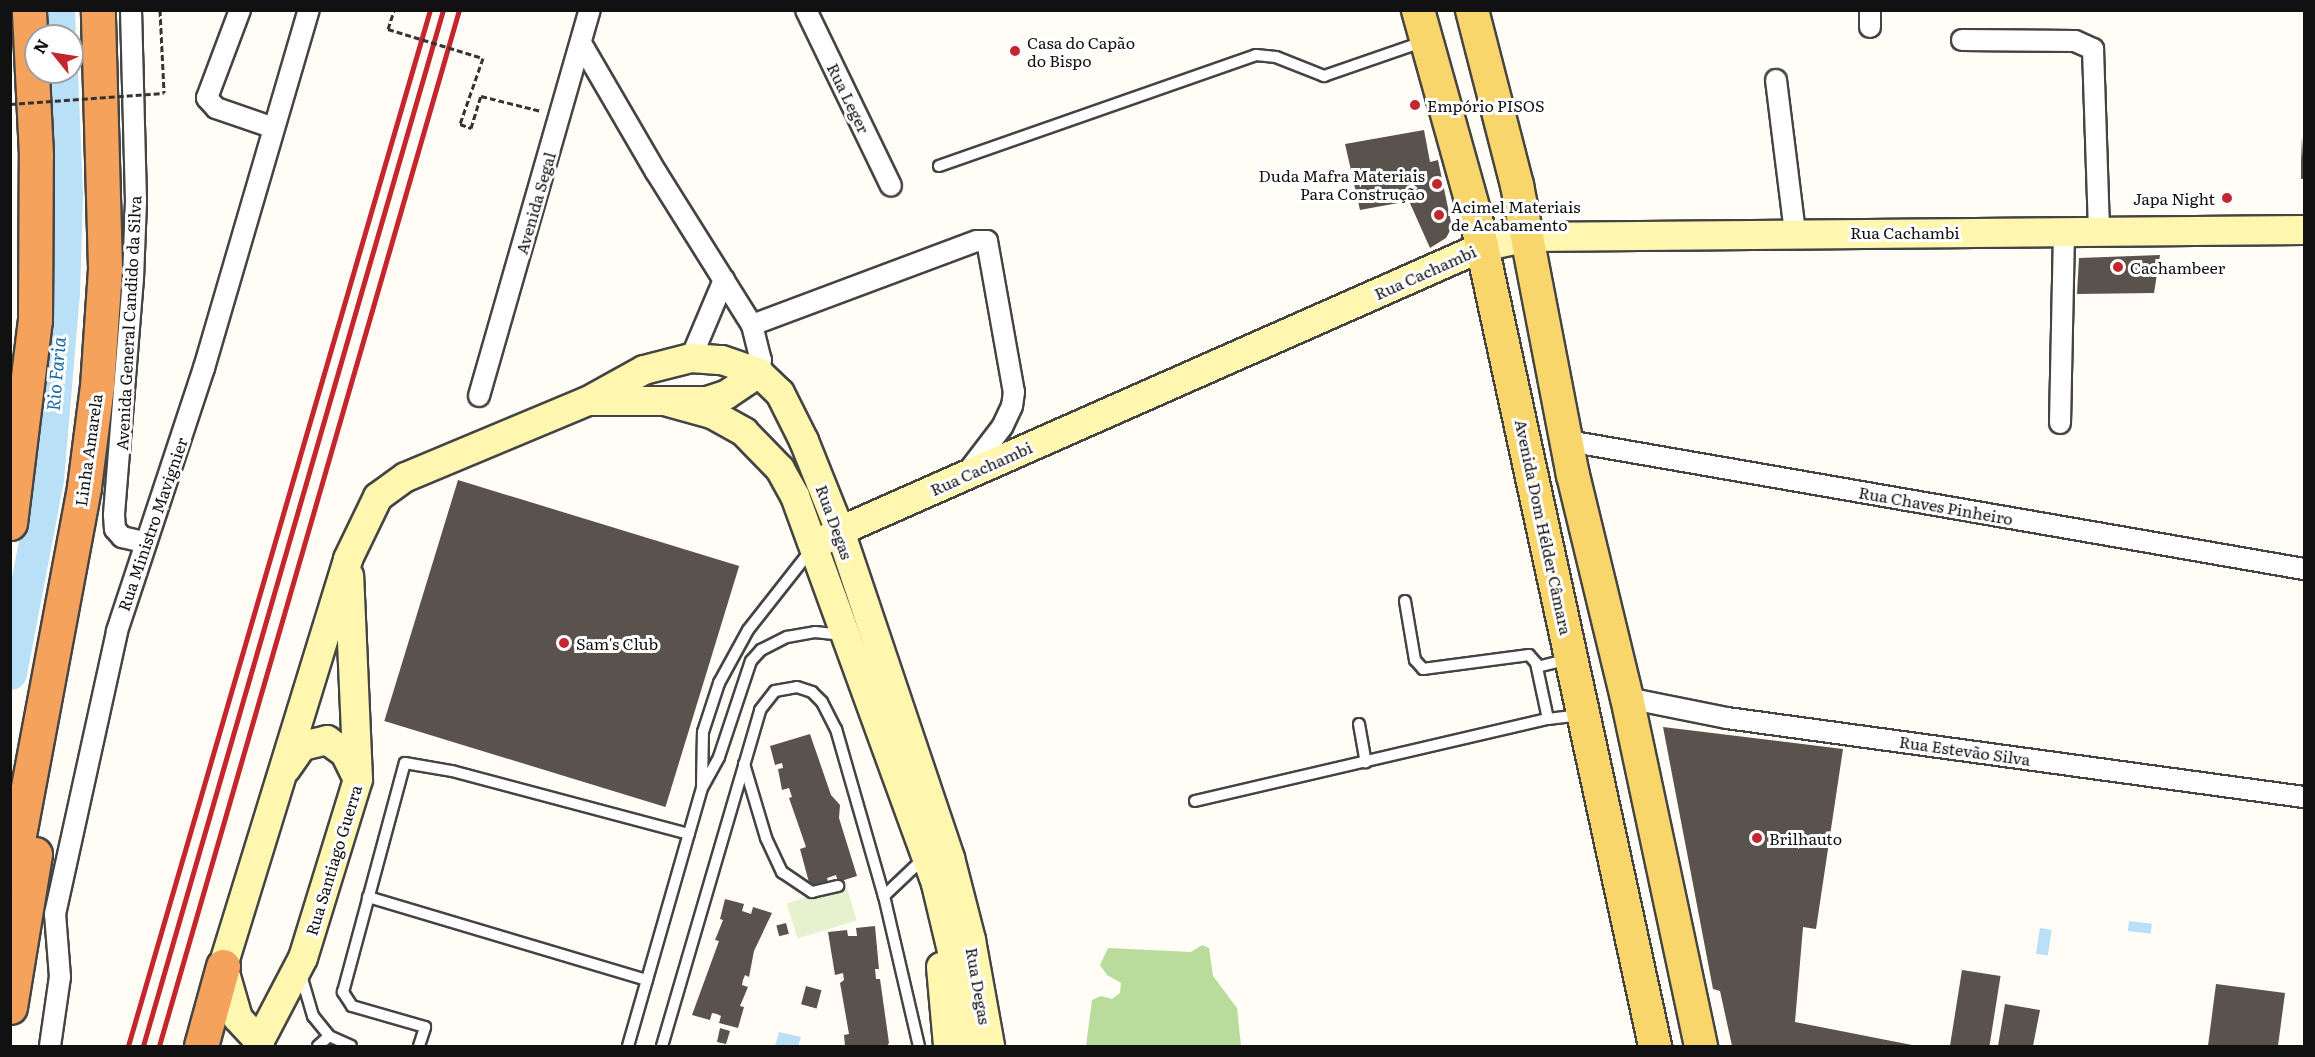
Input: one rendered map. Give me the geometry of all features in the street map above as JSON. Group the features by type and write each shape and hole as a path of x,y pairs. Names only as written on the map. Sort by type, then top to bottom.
{"highway":[{"path":"10,523 35,320 36,155 29,10"},
{"name":"Linha Amarela","path":"10,883 84,487 102,323 105,256 98,10"},
{"path":"10,1007 46,780 50,676"},
{"path":"201,1047 223,966"}],"main road":[{"name":"Avenida Dom Hélder Câmara","path":"1418,10 1482,247 1573,659 1582,715 1655,1047"},
{"path":"1472,10 1528,237 1568,441 1627,698 1701,1047"},
{"name":"Rua Cachambi","path":"814,546 840,531 965,475 1482,247 1528,237 1795,232 2304,230"},
{"name":"Rua Santiago Guerra","path":"223,966 348,559 369,513 390,486 588,401 644,370 691,358 722,360 759,373"},
{"path":"668,402 687,404 726,395 759,373"},
{"name":"Rua Degas","path":"759,373 790,410 840,531 954,873 990,1047"},
{"name":"Rua Santiago Guerra","path":"588,401 668,402"},
{"name":"Rua Degas","path":"668,402 725,419 765,451 795,496 936,884 961,989 969,1047"},
{"path":"1519,411 1537,434 1568,441"},
{"name":"Rua Santiago Guerra","path":"262,1045 303,958 358,779 359,738 348,559"},
{"path":"281,776 303,746 327,740 345,753 358,779"},
{"path":"936,884 948,1047"},
{"path":"223,966 238,1018 262,1045"}],"street":[{"name":"Avenida General Candido da Silva","path":"131,10 135,234 127,386 114,522 115,529 122,537 144,542"},
{"path":"240,10 207,98 216,108 274,128"},
{"name":"Rua Ministro Mavignier","path":"50,1047 60,977 55,914 117,631 144,542 158,511 204,368 309,10"},
{"name":"Avenida Segal","path":"479,396 582,45 590,10"},
{"name":"Rua Leger","path":"806,10 891,186"},
{"path":"1962,40 2075,41 2093,49 2099,232"},
{"path":"582,45 752,325 762,360 759,373"},
{"path":"1776,80 1795,232"},
{"path":"2060,423 2064,232"},
{"path":"752,325 977,241 987,241 1013,399 1002,427 965,475"},
{"path":"691,358 724,280"},
{"name":"Rua Chaves Pinheiro","path":"1568,441 2304,569"},
{"name":"Rua Estevão Silva","path":"1627,698 1727,718 2304,797"}],"lane":[{"path":"939,166 1256,55 1276,57 1324,76 1425,41"},
{"path":"702,788 703,732 719,683 748,630 814,546"},
{"path":"1405,601 1415,660 1423,669 1523,654 1533,660 1537,667 1548,719"},
{"path":"628,1047 702,788 719,757 743,676 761,650 803,633 847,635"},
{"path":"1537,667 1573,659"},
{"path":"662,1047 760,710 768,697 784,689 812,692 836,729 884,896 919,1047"},
{"path":"1195,801 1548,719 1582,715"},
{"path":"1359,724 1366,762"},
{"path":"419,1047 424,1027 352,1006 343,992 408,762 689,834"},
{"path":"743,764 766,838 782,872 812,892 838,886"},
{"path":"884,896 925,856"},
{"path":"368,897 648,980"},
{"path":"303,958 304,995 313,1016 329,1036 351,1047"},
{"path":"318,1047 329,1036"}],"path":[{"path":"10,104 164,93 160,10"},
{"path":"394,10 388,29 483,58 460,124 471,128 481,96 560,116"}],"green space":[{"path":"846,885 857,920 798,939 787,903"},
{"path":"1202,945 1209,948 1213,976 1237,1008 1241,1046 1086,1046 1092,1000 1101,996 1112,999 1120,993 1121,983 1107,975 1100,965 1108,948 1191,952"}],"water":[{"path":"2129,921 2152,924 2151,934 2128,931"},
{"path":"2040,928 2052,930 2048,956 2036,954"},
{"path":"779,1032 801,1037 798,1046 775,1046"}],"building":[{"path":"1424,130 1430,162 1438,160 1452,227 1446,238 1430,248 1409,201 1360,210 1345,144"},
{"path":"2302,136 2304,179 2301,179"},
{"name":"Cachambeer","path":"2160,255 2154,293 2077,294 2079,258"},
{"name":"Sam's Club","path":"458,480 739,566 665,807 384,721"},
{"name":"Brilhauto","path":"1663,727 1843,749 1816,929 1803,927 1795,1022 1917,1046 1732,1046 1720,991 1713,989"},
{"path":"810,734 831,795 840,805 839,818 857,876 838,882 836,875 827,878 829,885 811,890 800,849 806,847 789,798 792,797 789,788 782,790 778,769 783,768 782,763 775,765 770,746"},
{"path":"725,899 744,904 742,911 751,914 753,907 772,913 754,951 749,977 745,975 743,980 742,985 748,987 740,1006 744,1007 738,1028 719,1023 721,1016 717,1014 712,1013 710,1020 692,1015 719,941 715,940 723,920 720,919"},
{"path":"786,923 789,934 779,936 776,926"},
{"path":"875,926 879,969 875,969 876,979 880,979 889,1043 887,1046 845,1046 844,1035 849,1034 840,983 844,980 843,973 835,975 828,932 847,930 848,936 857,936 856,928"},
{"path":"1962,970 2001,976 1989,1046 1950,1046"},
{"path":"2216,984 2285,993 2278,1046 2208,1046"},
{"path":"806,986 821,990 817,1008 801,1004"},
{"path":"2005,1004 2040,1010 2033,1046 1998,1046"},
{"path":"720,1028 730,1031 726,1044 717,1042"}],"waterway":[{"name":"Rio Faria","path":"58,10 59,24"},
{"name":"Rio Faria","path":"10,673 47,479 63,293 66,195 61,84"}],"railway":[{"path":"128,1046 430,10"},
{"path":"143,1046 443,10"},
{"path":"159,1046 459,10"}],"place":[{"name":"Casa do Capão do Bispo","path":"1015,51"},
{"name":"Empório PISOS","path":"1415,105"},
{"name":"Duda Mafra Materiais Para Construção","path":"1437,184"},
{"name":"Japa Night","path":"2227,198"},
{"name":"Acimel Materiais de Acabamento","path":"1439,215"},
{"name":"Cachambeer","path":"2118,267"},
{"name":"Sam's Club","path":"564,643"},
{"name":"Brilhauto","path":"1757,838"}]}
